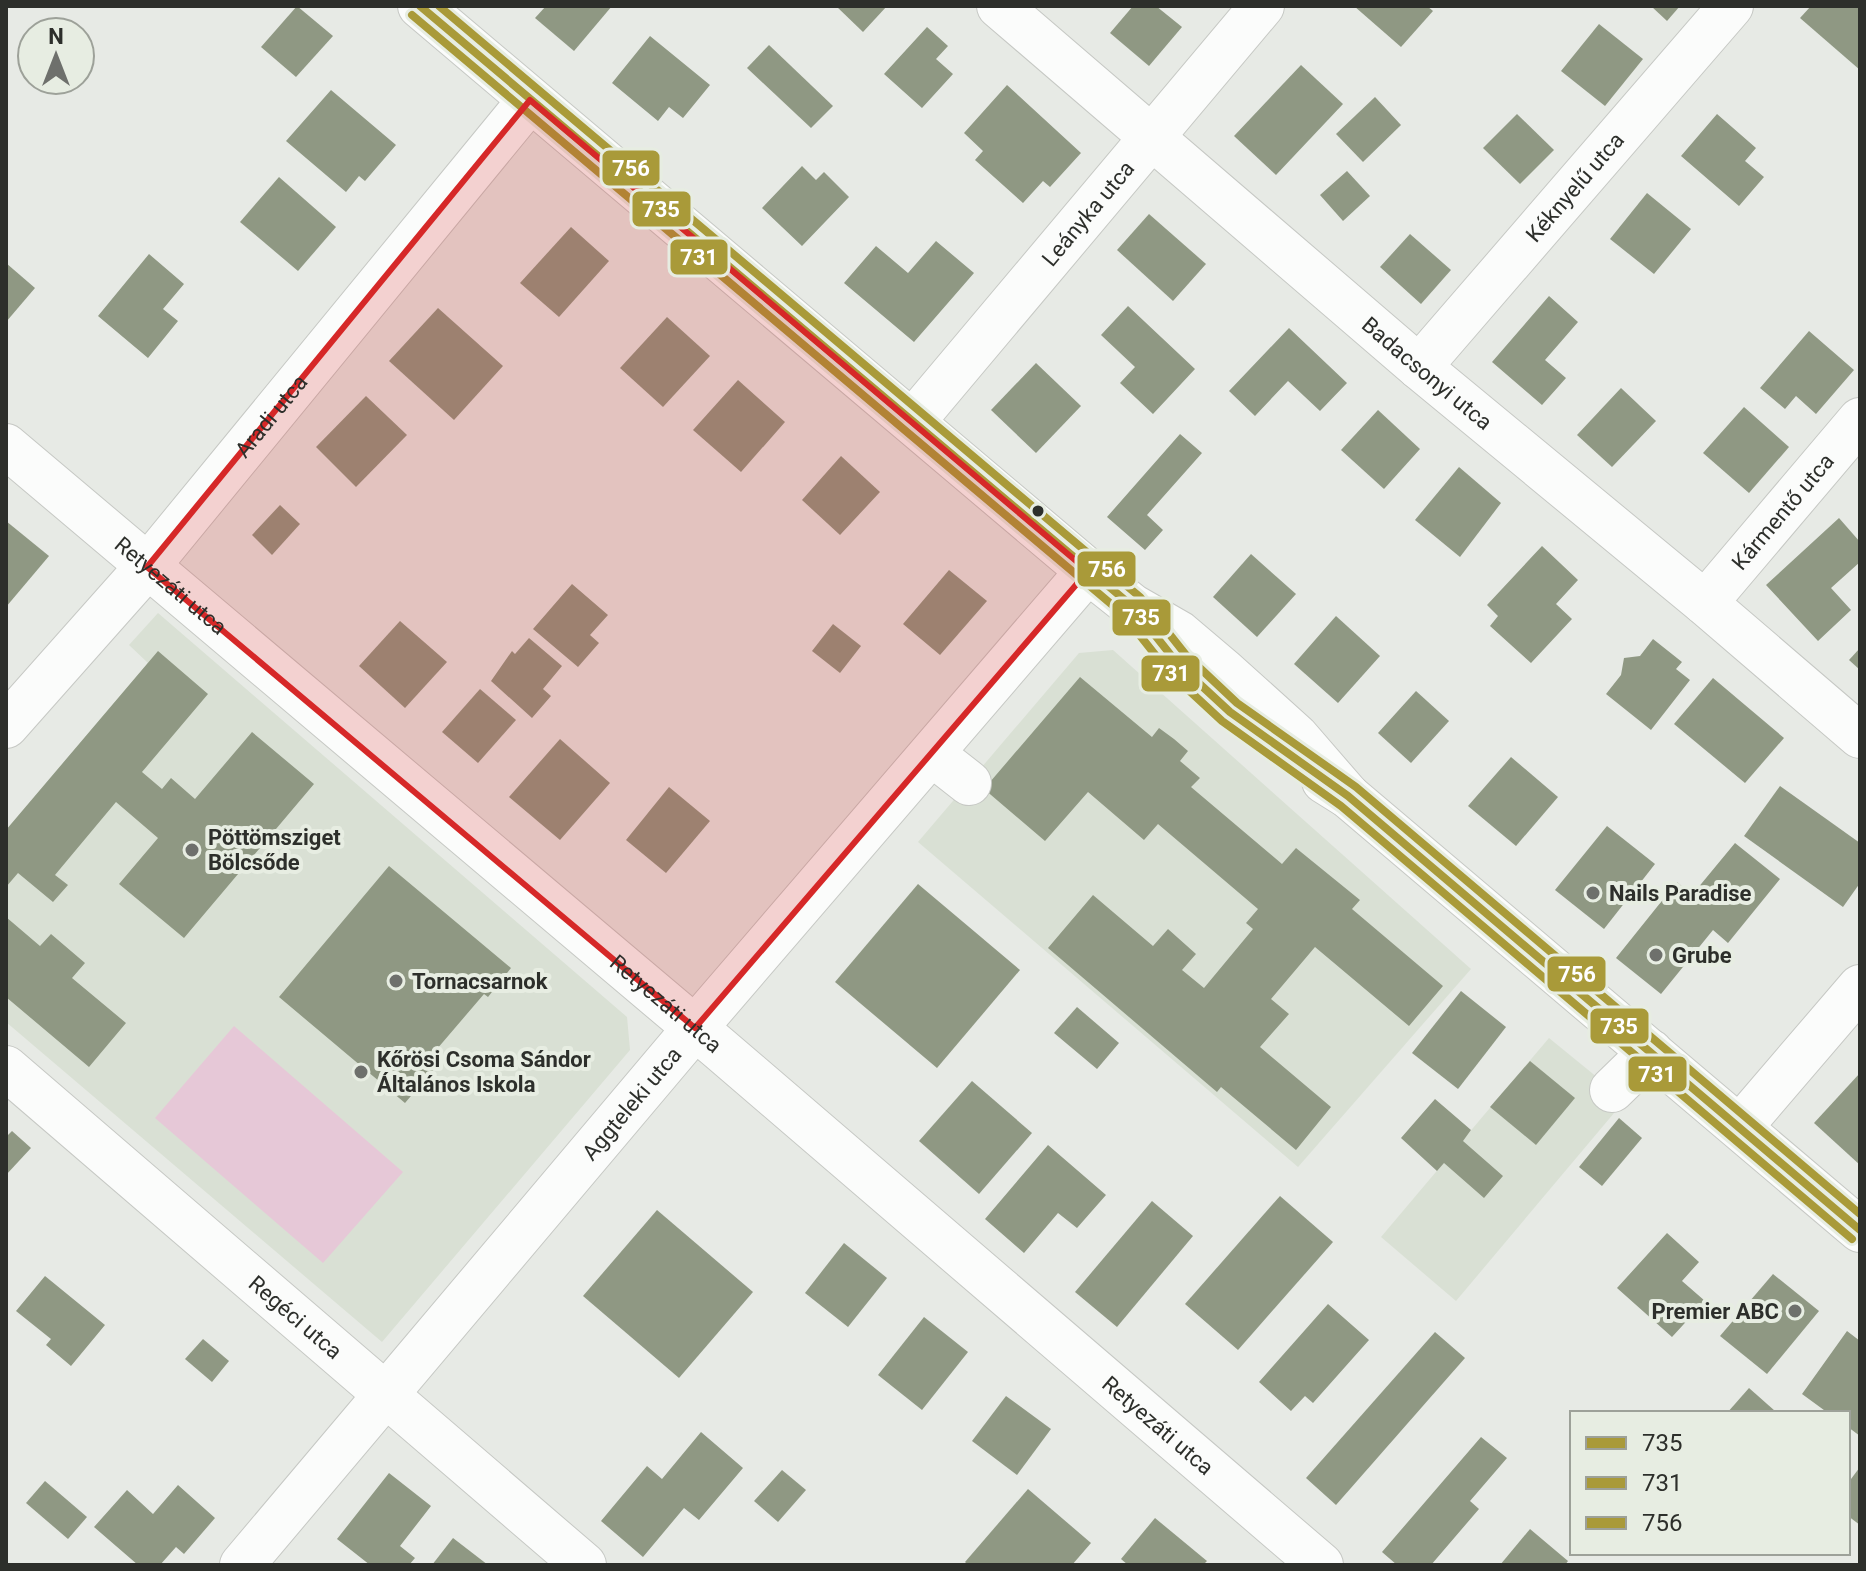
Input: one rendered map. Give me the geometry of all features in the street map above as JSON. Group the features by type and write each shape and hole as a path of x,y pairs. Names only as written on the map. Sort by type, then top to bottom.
{"street":[{"path":"420,6 1132,606 1160,648 1207,693 1276,750 1348,796 1860,1230"},
{"name":"Badacsonyi utca","path":"999,6 1419,367 1705,603 1860,736"},
{"name":"Leányka utca","path":"914,420 1262,6"},
{"name":"Kéknyelű utca","path":"1419,367 1731,6"},
{"name":"Aradi utca","path":"6,726 147,567 530,100"},
{"name":"Kármentő utca","path":"1705,603 1860,420"},
{"name":"Retyezáti utca","path":"6,446 147,567 557,934 695,1028 1321,1565"},
{"name":"Aggteleki utca","path":"242,1565 386,1395 582,1135 695,1028 1088,571"},
{"path":"932,754 969,783"},
{"path":"1740,1127 1860,987"},
{"path":"1612,1090 1651,1052"},
{"name":"Regéci utca","path":"6,1068 584,1565"}],"highlighted area":[{"path":"530,100 1088,571 695,1028 147,567"}],"shaded area":[{"name":"Kőrösi Csoma Sándor Általános Iskola","path":"158,613 627,1017 630,1050 382,1342 6,1022 6,830 148,663 129,645"},
{"path":"1113,650 1471,969 1298,1167 918,842 1079,653"},
{"path":"234,1026 403,1172 323,1263 155,1118"},
{"path":"1549,1038 1625,1100 1456,1301 1381,1237"}],"building":[{"path":"297,6 333,36 296,77 261,47"},
{"path":"546,6 612,6 574,51 535,18"},
{"path":"836,6 887,6 863,32"},
{"path":"1133,6 1156,6 1182,27 1149,66 1110,33"},
{"path":"1354,6 1427,6 1433,11 1401,47"},
{"path":"1651,6 1680,6 1667,21"},
{"path":"1811,6 1860,6 1860,70 1800,18"},
{"path":"1599,24 1643,59 1605,106 1561,71"},
{"path":"927,27 948,46 936,59 953,74 922,108 884,74"},
{"path":"650,36 710,85 683,118 669,107 658,121 612,83"},
{"path":"769,45 833,106 811,128 747,68"},
{"path":"1301,65 1343,104 1276,175 1234,136"},
{"path":"1007,85 1081,153 1050,187 1043,181 1023,203 975,160 983,151 964,133"},
{"path":"331,90 396,145 365,181 359,176 346,192 286,141"},
{"path":"1375,97 1401,125 1363,162 1336,134"},
{"path":"1517,114 1554,150 1520,184 1483,148"},
{"path":"1717,114 1756,148 1745,161 1764,177 1739,206 1681,156"},
{"path":"802,166 816,180 824,172 849,197 802,246 762,208"},
{"path":"1347,171 1370,196 1343,221 1320,195"},
{"path":"279,177 336,227 298,271 240,222"},
{"path":"1647,193 1691,229 1654,274 1610,239"},
{"path":"1149,214 1206,264 1173,301 1117,250"},
{"path":"571,227 609,261 559,317 520,283"},
{"path":"1410,234 1451,270 1421,304 1380,267"},
{"path":"936,241 974,273 914,342 844,283 876,246 908,273"},
{"path":"149,254 184,284 163,309 178,321 148,358 98,316"},
{"path":"6,263 35,288 6,322"},
{"path":"1549,296 1578,322 1545,360 1566,378 1542,405 1492,362"},
{"path":"1128,306 1195,369 1153,414 1120,383 1135,367 1101,335"},
{"path":"438,308 503,366 454,420 389,361"},
{"path":"667,317 710,356 663,407 620,368"},
{"path":"1289,328 1347,383 1320,411 1288,381 1255,416 1229,391"},
{"path":"1809,331 1854,370 1816,414 1796,396 1785,409 1760,388"},
{"path":"1036,363 1081,406 1036,453 991,410"},
{"path":"738,380 785,422 741,472 693,430"},
{"path":"1621,388 1656,421 1612,467 1577,435"},
{"path":"366,396 407,435 356,487 316,447"},
{"path":"1744,407 1789,447 1749,493 1703,453"},
{"path":"1378,410 1420,449 1384,489 1341,450"},
{"path":"1180,434 1202,453 1147,515 1163,530 1145,550 1107,517"},
{"path":"841,456 880,492 840,535 802,500"},
{"path":"1459,467 1501,503 1460,557 1415,520"},
{"path":"280,505 300,524 272,555 252,535"},
{"path":"1839,518 1860,542 1860,562 1831,588 1851,610 1818,641 1766,585"},
{"path":"6,521 49,556 6,607"},
{"path":"1542,546 1578,580 1556,604 1572,619 1531,663 1490,626 1498,616 1487,605"},
{"path":"1251,554 1296,594 1257,637 1213,597"},
{"path":"949,570 987,601 940,655 903,624"},
{"path":"572,584 608,615 590,635 599,643 578,667 533,629"},
{"path":"1336,616 1380,656 1338,703 1294,664"},
{"path":"400,621 447,662 405,708 359,666"},
{"path":"833,624 861,646 840,673 812,651"},
{"path":"529,638 562,666 543,689 551,696 532,718 491,681 512,651 515,654"},
{"path":"1653,639 1682,662 1676,669 1690,680 1651,730 1606,694 1621,675 1624,658 1640,656"},
{"path":"1860,648 1860,670 1849,660"},
{"path":"158,651 208,694 142,772 162,789 171,778 195,799 252,732 314,784 184,938 119,884 158,838 116,802 55,875 68,885 53,902 18,873 6,887 6,830"},
{"path":"1080,677 1152,737 1159,728 1174,739 1188,751 1180,761 1200,778 1191,787 1282,864 1296,848 1360,900 1352,909 1443,986 1409,1026 1315,947 1271,999 1289,1014 1260,1047 1331,1107 1296,1150 1221,1087 1217,1092 1048,948 1093,895 1153,946 1168,929 1196,954 1182,970 1204,988 1253,929 1246,923 1258,909 1158,824 1144,840 1088,792 1045,841 984,789"},
{"path":"1713,678 1784,738 1745,783 1674,724"},
{"path":"480,689 516,720 478,763 442,732"},
{"path":"1416,691 1449,721 1411,763 1378,733"},
{"path":"560,739 610,783 560,840 509,797"},
{"path":"1511,757 1558,797 1516,846 1468,806"},
{"path":"1780,786 1860,843 1860,883 1843,907 1744,836"},
{"path":"669,787 710,821 666,873 626,840"},
{"path":"1607,826 1655,864 1604,929 1555,890"},
{"path":"1735,843 1780,879 1728,943 1713,930 1661,994 1616,958 1677,882 1692,895"},
{"name":"Tornacsarnok","path":"389,866 511,968 488,997 484,994 431,1056 439,1063 405,1103 279,997"},
{"path":"918,884 1020,970 937,1068 835,982"},
{"path":"6,917 40,946 51,934 85,963 72,978 126,1023 89,1067 6,997"},
{"path":"1461,991 1506,1027 1458,1089 1412,1053"},
{"path":"1077,1007 1119,1043 1097,1069 1054,1033"},
{"path":"1530,1061 1575,1098 1536,1145 1490,1107"},
{"path":"1860,1073 1860,1165 1814,1123"},
{"path":"972,1081 1032,1133 979,1194 919,1141"},
{"path":"1435,1099 1471,1130 1463,1141 1503,1176 1484,1198 1444,1163 1437,1171 1401,1138"},
{"path":"1619,1118 1642,1138 1602,1186 1579,1167"},
{"path":"12,1131 31,1148 6,1175 6,1137"},
{"path":"1048,1145 1106,1195 1077,1228 1058,1213 1024,1253 985,1219"},
{"path":"1280,1196 1333,1242 1238,1350 1185,1304"},
{"path":"1152,1201 1193,1236 1117,1327 1075,1292"},
{"path":"657,1210 753,1292 679,1378 583,1296"},
{"path":"1667,1233 1699,1262 1682,1281 1705,1301 1672,1337 1617,1288"},
{"path":"844,1243 887,1278 848,1327 805,1293"},
{"path":"1773,1274 1819,1311 1767,1374 1720,1336"},
{"path":"45,1276 105,1325 71,1366 46,1345 51,1339 16,1311"},
{"path":"1328,1304 1369,1340 1313,1403 1305,1396 1291,1411 1259,1382"},
{"path":"924,1317 968,1352 922,1410 878,1375"},
{"path":"1847,1331 1860,1341 1860,1436 1850,1428 1850,1411 1825,1411 1802,1394"},
{"path":"1435,1332 1465,1358 1336,1505 1306,1478"},
{"path":"203,1339 229,1361 212,1382 185,1359"},
{"path":"1749,1388 1775,1411 1729,1411"},
{"path":"1006,1396 1051,1429 1017,1475 972,1441"},
{"path":"701,1432 743,1468 699,1520 684,1508 643,1557 601,1521 647,1466 662,1479"},
{"path":"1481,1437 1507,1458 1470,1501 1479,1509 1431,1565 1397,1565 1382,1552"},
{"path":"1860,1467 1860,1525 1850,1518 1850,1480"},
{"path":"782,1470 806,1490 778,1522 754,1501"},
{"path":"389,1473 431,1506 400,1546 415,1558 409,1565 370,1565 337,1539"},
{"path":"45,1481 87,1517 68,1539 26,1503"},
{"path":"178,1485 215,1518 184,1554 176,1547 160,1565 138,1565 94,1527 127,1490 153,1514"},
{"path":"1028,1489 1091,1543 1072,1565 968,1565 965,1562"},
{"path":"1155,1518 1207,1561 1203,1565 1128,1565 1121,1559"},
{"path":"1530,1529 1568,1561 1565,1565 1500,1565"},
{"path":"453,1538 488,1565 432,1565"}],"transit line":[{"name":"735","path":"420,6 1132,606 1177,663 1230,712 1348,796 1860,1230"},
{"name":"756","path":"439,6 1140,597 1186,655 1237,703 1356,787 1860,1214"},
{"name":"731","path":"412,15 1123,614 1168,671 1222,721 1341,806 1852,1239"}],"place":[{"name":"Pöttömsziget Bölcsőde","path":"192,850"},
{"name":"Nails Paradise","path":"1593,893"},
{"name":"Grube","path":"1656,955"},
{"name":"Tornacsarnok","path":"396,981"},
{"name":"Kőrösi Csoma Sándor Általános Iskola","path":"361,1072"},
{"name":"Premier ABC","path":"1795,1311"}]}
